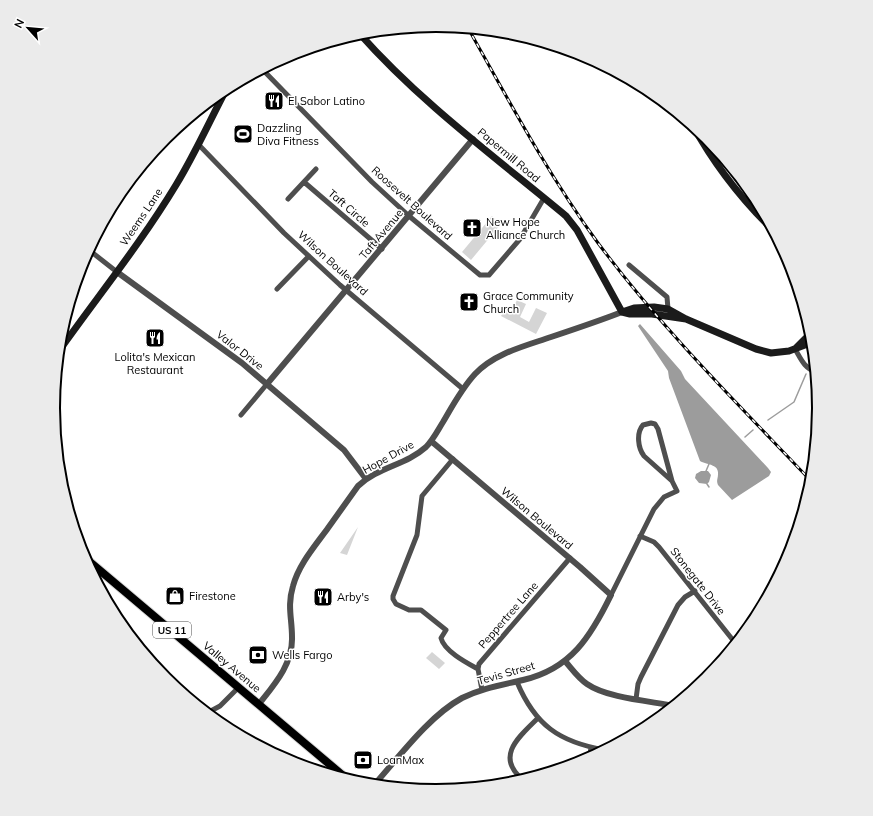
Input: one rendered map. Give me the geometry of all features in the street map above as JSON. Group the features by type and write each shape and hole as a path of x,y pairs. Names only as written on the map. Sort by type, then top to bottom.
{"main road":[{"name":"Papermill Road","path":"364,39 412,89 566,216 572,223 622,312"},
{"name":"Weems Lane","path":"67,340 117,272 169,196 220,101"},
{"path":"703,143 711,157 733,186 762,219"},
{"path":"622,312 634,308 654,307 668,309 686,319 762,351 771,353 783,353 807,344"},
{"path":"622,312 630,314 652,314 686,319"},
{"path":"795,349 806,338"},
{"name":"Valley Avenue","path":"96,567 338,771"}],"street":[{"name":"Roosevelt Boulevard","path":"266,73 363,174 409,216 478,274 487,275 491,273 520,239 544,198"},
{"name":"Taft Avenue","path":"241,415 347,291 473,139"},
{"name":"Wilson Boulevard","path":"198,144 309,256 347,291 463,389"},
{"path":"288,199 316,169"},
{"name":"Taft Circle","path":"304,182 382,249"},
{"name":"Valor Drive","path":"94,254 235,357 344,450 366,479"},
{"path":"277,289 309,256"},
{"path":"629,265 666,296 668,299 668,309"},
{"name":"Hope Drive","path":"259,704 281,676 291,652 292,636 289,610 293,586 298,572 318,541 355,491 366,479 378,472 403,462 431,442 463,389 475,374 486,364 517,349 622,312"},
{"path":"795,349 807,368 810,369"},
{"path":"645,424 655,424 658,429 672,481 641,452 639,444 639,431 645,424"},
{"name":"Wilson Boulevard","path":"431,442 570,558 611,595"},
{"path":"453,459 422,496 417,535 393,599 396,604 409,610 421,610 446,630 441,638 444,645 462,660 478,669 482,690"},
{"name":"Tevis Street","path":"379,780 438,715 463,698 482,690 517,682 547,672 565,661 588,638 598,622 640,536 659,501 668,494 677,491 672,481"},
{"name":"Stonegate Drive","path":"640,536 654,542 659,547 733,640"},
{"name":"Peppertree Lane","path":"478,669 479,664 570,558"},
{"path":"636,699 641,677 678,604 694,591"},
{"path":"565,661 579,678 594,688 612,694 667,705"},
{"path":"517,682 526,702 538,718 560,736 595,749"},
{"path":"213,710 220,706 239,687"},
{"path":"517,775 512,766 511,750 516,740 538,718"}],"shaded area":[{"path":"492,216 501,224 471,260 462,252"},
{"path":"517,300 526,304 520,317 529,322 536,308 547,313 536,334 501,316 505,309 511,312"},
{"path":"640,324 681,371 685,379 768,468 771,472 769,476 732,500 718,485 717,468 700,461 669,378 668,371 638,326"},
{"path":"701,471 708,471 711,475 707,484 699,483 695,478 696,474"},
{"path":"358,527 347,555 340,553"},
{"path":"432,652 445,663 439,669 426,658"}],"waterway":[{"path":"768,420 794,402 806,374"},
{"path":"745,437 753,430"},
{"path":"706,471 709,464"}],"railway":[{"path":"471,34 546,165 598,243 648,306 729,395 806,476"}],"place":[{"name":"El Sabor Latino","path":"274,101"},
{"name":"Dazzling Diva Fitness","path":"243,134"},
{"name":"New Hope Alliance Church","path":"472,228"},
{"name":"Grace Community Church","path":"469,302"},
{"name":"Lolita's Mexican Restaurant","path":"155,338"},
{"name":"Firestone","path":"175,596"},
{"name":"Arby's","path":"323,597"},
{"name":"Wells Fargo","path":"258,655"},
{"name":"LoanMax","path":"363,760"}]}
